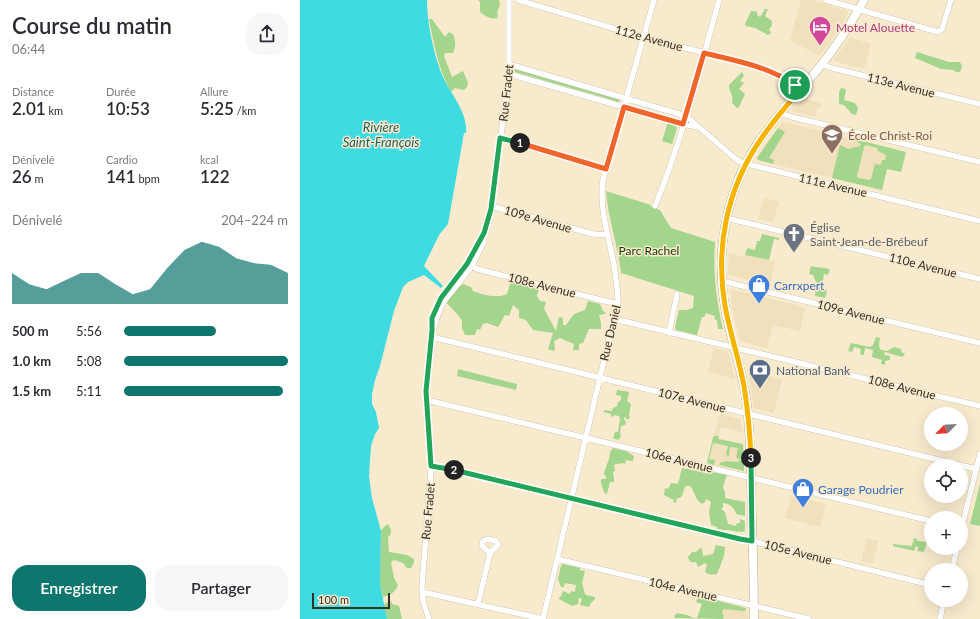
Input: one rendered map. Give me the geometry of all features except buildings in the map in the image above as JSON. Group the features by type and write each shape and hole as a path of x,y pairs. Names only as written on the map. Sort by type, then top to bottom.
{"street":[{"name":"Rue Fradet","path":"429,619 423,601 422,592 431,466 426,388 432,334 439,312 445,300 483,244 484,233 491,206 509,74 508,0"},
{"name":"112e Avenue","path":"518,0 643,37 770,70 801,89"},
{"name":"Rue Daniel","path":"543,619 617,304 618,295 614,261 602,199 602,187 654,0"},
{"path":"655,206 664,185 686,116 720,0"},
{"path":"826,0 936,32 942,29 950,0"},
{"path":"754,619 748,414 743,385 726,312 722,281 723,238 726,218 732,197 746,164 760,139 841,38 864,0"},
{"name":"113e Avenue","path":"822,63 828,67 980,104"},
{"name":"111e Avenue","path":"509,65 686,116 736,160 746,164 980,221"},
{"name":"111e Avenue","path":"509,74 697,127"},
{"path":"780,113 980,162"},
{"path":"500,138 606,169"},
{"name":"109e Avenue","path":"491,206 593,234 608,235"},
{"name":"110e Avenue","path":"726,218 980,279"},
{"name":"108e Avenue","path":"469,265 617,304"},
{"name":"109e Avenue","path":"722,281 980,343"},
{"path":"669,333 677,294"},
{"name":"108e Avenue","path":"614,319 980,406"},
{"name":"107e Avenue","path":"432,334 600,378 976,469"},
{"name":"106e Avenue","path":"426,400 924,519"},
{"path":"966,511 980,454"},
{"name":"105e Avenue","path":"431,466 445,468 752,541 924,583"},
{"path":"478,604 490,553"},
{"name":"104e Avenue","path":"557,559 809,619"},
{"path":"422,592 543,619"},
{"path":"940,619 943,607"}],"shaded area":[{"path":"801,0 811,0 847,11 849,13 830,43 819,56 790,40"},
{"path":"850,37 871,44 864,69 833,61"},
{"path":"802,98 822,104 816,112 815,117 791,111"},
{"name":"École Christ-Roi","path":"783,122 906,152 901,172 887,169 882,190 758,160 757,158 764,146"},
{"path":"764,198 779,202 773,222 758,219"},
{"path":"729,253 775,262 770,285 728,275"},
{"path":"730,289 805,308 800,331 773,325 767,348 740,341 732,308"},
{"path":"714,348 728,351 735,379 708,372"},
{"path":"748,371 782,380 774,413 754,408"},
{"path":"720,414 741,419 742,432 721,427 718,438 743,444 744,471 707,463"},
{"path":"791,495 826,504 820,527 785,518"},
{"path":"867,538 878,541 873,564 861,561"},
{"path":"715,600 747,609 748,619 710,619"}],"green space":[{"path":"478,0 499,0 500,5 497,12 497,18 488,17 480,12 480,2"},
{"path":"765,9 768,9 765,16 772,21 772,25 769,30 771,32 768,35 755,28 746,26 745,24 751,11 757,12 757,15 760,17"},
{"path":"429,19 432,19 445,37 449,32 453,34 455,39 455,48 453,53 445,53 444,56 452,77 463,71 468,83 464,90 455,88 451,92 437,56"},
{"path":"917,52 949,62 960,62 962,66 960,72 941,69 915,58"},
{"path":"515,69 620,99 620,101 617,102 515,72"},
{"path":"742,72 744,76 740,81 744,83 739,89 745,94 739,107 737,108 732,103 729,85"},
{"path":"841,88 846,89 844,100 855,103 858,108 856,115 852,114 844,105 839,104 839,92"},
{"path":"668,122 674,124 677,128 672,144 662,141"},
{"path":"778,128 785,132 769,158 774,160 773,164 758,160 757,158"},
{"path":"854,139 906,152 901,172 887,169 882,190 832,178 840,145 848,149 860,146 861,144 854,141","holes":["866,145 877,148 878,151 886,155 885,160 882,160 881,165 875,164 871,179 858,178 857,176 864,147"]},
{"name":"Parc Rachel","path":"606,191 651,205 650,206 660,210 671,228 715,242 714,264 716,286 723,329 718,329 717,320 714,319 715,316 706,313 704,317 702,317 697,335 676,330 675,327 679,310 693,308 694,296 621,273"},
{"path":"762,234 779,238 779,240 774,239 769,260 745,255 747,248 755,250 757,241 760,241"},
{"path":"811,266 830,269 828,275 824,274 822,288 827,290 825,298 815,296 816,282 813,275 809,274"},
{"path":"511,281 539,289 537,296 540,301 546,302 544,309 556,331 559,317 563,318 563,325 566,325 574,314 585,310 588,301 600,304 605,312 605,314 599,315 601,329 589,329 583,343 579,344 579,350 573,350 574,344 560,338 554,341 554,351 548,349 553,333 533,330 526,320 519,318 519,310 513,305 509,316 505,315 498,327 487,323 483,324 480,330 477,329 475,335 465,335 462,328 462,321 446,302 453,292 463,284 471,287 473,291 481,294 499,296 507,294"},
{"path":"876,337 880,338 879,346 881,350 887,351 894,347 901,349 902,353 905,354 902,357 885,352 884,355 890,356 890,360 885,361 885,365 881,364 882,360 872,357 873,350 865,348 864,355 860,354 861,349 854,347 852,352 848,351 851,343 870,347 873,345"},
{"path":"458,369 517,384 516,390 457,376"},
{"path":"617,390 629,392 627,401 631,404 629,415 630,418 627,420 624,417 626,422 625,425 621,426 621,437 618,440 613,438 615,432 618,432 619,416 614,415 613,417 611,414 604,412 604,410 612,411 621,400 621,396 616,395"},
{"path":"714,436 719,436 718,439 743,444 744,460 736,458 738,448 730,447 729,456 726,455 728,446 713,443 709,459 715,460 714,465 707,463"},
{"path":"613,448 626,451 634,456 633,461 626,460 625,464 622,463 614,465 614,482 610,482 607,494 604,492 601,479 606,479 606,476 604,475 610,452"},
{"path":"739,460 744,461 744,471 719,465 721,462 725,461 738,462"},
{"path":"682,468 710,474 711,472 727,475 723,487 725,498 745,502 745,516 736,514 733,508 725,503 723,503 723,508 721,509 725,512 728,524 736,526 737,523 740,523 740,519 745,521 745,531 739,532 721,530 711,525 709,512 711,502 706,499 702,504 699,502 690,486 686,486 681,497 677,498 676,503 673,502 674,500 664,495 665,488 668,489 671,483 678,484"},
{"path":"980,484 980,526 970,524"},
{"path":"388,524 391,530 391,534 388,537 389,552 407,555 414,559 414,562 411,568 407,568 403,563 394,560 391,562 394,578 398,585 392,593 383,597 380,584 381,530"},
{"path":"914,538 917,539 917,541 924,542 924,552 917,551 918,547 916,546 914,551 893,546 893,544 912,546"},
{"path":"716,545 725,547 723,558 717,574 708,574 705,572 707,565 705,563 698,567 696,562 691,562 689,560 688,557 692,552 696,552 702,548 703,556 713,554"},
{"path":"563,564 580,568 580,570 585,571 582,583 584,592 586,595 595,597 589,607 580,605 582,599 579,598 578,604 572,606 559,599 563,591 570,594 571,591 575,592 576,585 565,583 564,587 561,587 558,579 561,566"},
{"path":"698,596 747,609 744,611 723,609 723,619 675,618 674,616 677,613 697,618 702,604 696,602"},
{"path":"391,601 392,604 399,606 402,619 387,619 384,604"}],"water":[{"name":"Rivière Saint-François","path":"300,0 427,0 430,29 437,61 444,79 459,105 465,119 466,126 466,133 464,133 448,224 439,235 424,266 443,286 441,288 424,275 408,282 403,287 394,311 372,394 372,404 376,412 379,428 375,434 371,446 369,476 372,498 381,531 380,584 387,619 300,619"}],"place":[{"name":"Motel Alouette","path":"820,46"},
{"name":"École Christ-Roi","path":"832,154"},
{"name":"Église Saint-Jean-de-Brébeuf","path":"794,254"},
{"name":"Carrxpert","path":"759,304"},
{"name":"National Bank","path":"760,390"},
{"name":"Garage Poudrier","path":"803,508"}],"route":[{"path":"704,53 770,70 795,85 801,89 767,130 753,150 743,169 729,205 723,231 721,268 723,295 741,374 748,414 752,541 445,468 431,466 426,391 432,318 441,298 475,252 484,233 491,209 500,138 606,169 624,107 683,124 704,53"}]}
